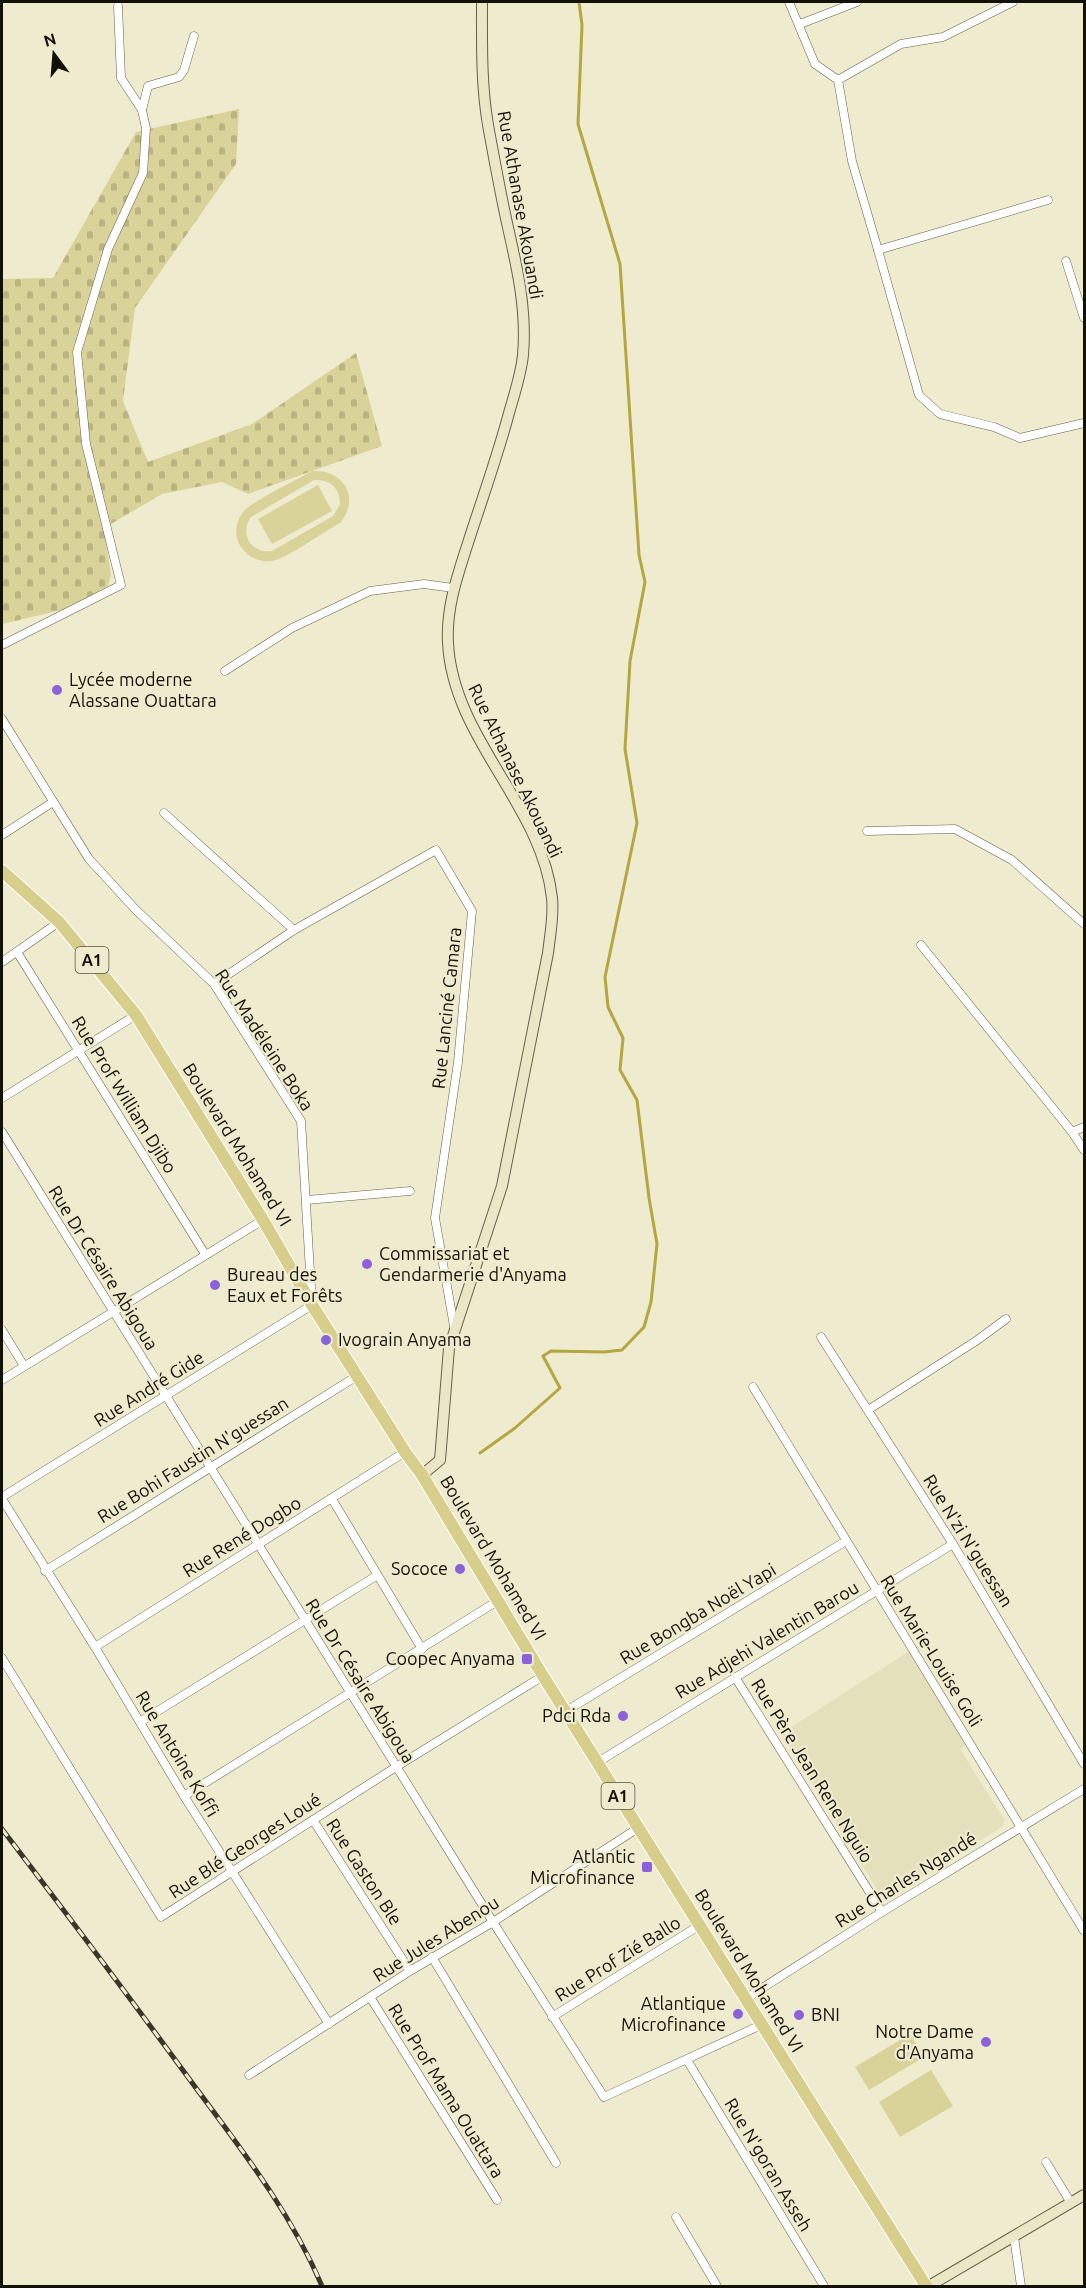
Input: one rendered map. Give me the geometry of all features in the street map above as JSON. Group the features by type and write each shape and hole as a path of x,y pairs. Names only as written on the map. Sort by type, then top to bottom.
{"main road":[{"name":"Boulevard Mohamed VI","path":"2,871 60,922 136,1015 263,1220 312,1305 422,1475 499,1600 543,1676 761,2025 928,2286"}],"street":[{"name":"Rue Athanase Akouandi","path":"422,1475 440,1460 449,1347 502,1186 552,923 552,898 546,870 533,836 475,734 460,701 447,642 453,588 509,414 522,359 525,330 519,275 488,123 482,74 482,2"},
{"path":"789,2 815,64 838,80 852,162 919,395 940,414 994,427 1020,438 1084,423"},
{"path":"800,24 857,2"},
{"path":"838,80 901,44 943,37 1013,2"},
{"path":"2,645 121,585 86,444 77,352 108,249 143,173 146,128 142,110 121,78 118,6"},
{"path":"142,110 148,86 179,77 184,70 194,36"},
{"path":"878,250 1048,200"},
{"path":"1065,261 1084,318"},
{"path":"225,671 292,628 370,591 424,584 453,588"},
{"name":"Rue Madéleine Boka","path":"2,721 89,859 135,909 214,984 301,1122 312,1305"},
{"path":"2,835 53,802"},
{"path":"164,813 294,930"},
{"path":"867,831 955,829 1012,860 1084,924"},
{"name":"Rue Lanciné Camara","path":"214,984 294,930 436,850 472,911 458,1062 435,1218 455,1328"},
{"path":"2,962 60,922"},
{"path":"921,945 1072,1132 1084,1150"},
{"name":"Rue Prof William Djibo","path":"17,952 205,1254"},
{"path":"2,1098 136,1015"},
{"path":"1072,1132 1084,1127"},
{"name":"Rue Dr Césaire Abigoua","path":"2,1132 492,1922 604,2097 761,2025"},
{"path":"307,1200 410,1191"},
{"path":"2,1380 263,1220"},
{"name":"Rue André Gide","path":"2,1498 312,1305"},
{"path":"868,1410 976,1341 1006,1319"},
{"path":"2,1330 24,1366"},
{"name":"Rue N'zi N'guessan","path":"821,1337 953,1544 1084,1764"},
{"name":"Rue Bohi Faustin N'guessan","path":"45,1571 357,1376"},
{"name":"Rue Marie-Louise Goli","path":"753,1387 1084,1930"},
{"name":"Rue René Dogbo","path":"95,1647 405,1452"},
{"name":"Rue Antoine Koffi","path":"2,1498 184,1796 329,2024"},
{"path":"332,1499 376,1576 422,1649"},
{"name":"Rue Bongba Noël Yapi","path":"566,1711 846,1541"},
{"name":"Rue Adjehi Valentin Barou","path":"598,1762 953,1544"},
{"path":"140,1722 376,1576"},
{"path":"184,1796 499,1600"},
{"name":"Rue Blé Georges Loué","path":"2,1658 161,1917 543,1676"},
{"name":"Rue Père Jean Rene Nguio","path":"735,1677 882,1912"},
{"name":"Rue Charles Ngandé","path":"745,1999 882,1912 1084,1789"},
{"name":"Rue Gaston Ble","path":"313,1820 410,1971"},
{"name":"Rue Jules Abenou","path":"249,2075 638,1828"},
{"name":"Rue Prof Zié Ballo","path":"552,2018 700,1925"},
{"path":"432,1957 556,2163"},
{"name":"Rue Prof Mama Ouattara","path":"370,1997 497,2200"},
{"name":"Rue N'goran Asseh","path":"687,2060 824,2286"},
{"path":"1046,2162 1071,2203"},
{"path":"928,2286 1084,2195"},
{"path":"675,2217 716,2284 706,2286"},
{"path":"1014,2237 1022,2286"}],"shaded area":[{"path":"911,1650 969,1743 960,1749 1005,1821 1002,1827 887,1898 880,1895 782,1733"}],"green space":[{"path":"239,109 236,164 135,308 123,401 148,462 252,424 356,353 382,446 248,494 222,482 162,494 104,528 111,575 108,586 66,609 2,624 2,279 53,278 136,132"},
{"path":"312,471 333,475 346,487 349,504 340,523 276,560 264,561 253,558 240,546 236,533 238,521 244,511 257,501","holes":["314,480 320,480 333,486 340,498 340,504 333,516 272,551 253,546 246,530 251,517"]},
{"path":"318,485 332,511 272,544 258,519"},
{"path":"910,2034 924,2057 869,2090 855,2067"},
{"path":"931,2070 953,2106 900,2137 879,2102"}],"waterway":[{"path":"480,1453 515,1428 560,1388 543,1356 551,1351 622,1350 644,1327 651,1302 657,1244 637,1100 620,1070 623,1038 608,1007 605,977 637,823 625,749 630,661 645,582 639,555 620,264 578,124 582,25 579,2"}],"railway":[{"path":"2,1829 246,2157 280,2206 322,2286"}],"place":[{"name":"Lycée moderne Alassane Ouattara","path":"57,690"},
{"name":"Commissariat et Gendarmerie d'Anyama","path":"367,1264"},
{"name":"Bureau des Eaux et Forêts","path":"215,1285"},
{"name":"Ivograin Anyama","path":"326,1340"},
{"name":"Sococe","path":"460,1569"},
{"name":"Coopec Anyama","path":"527,1659"},
{"name":"Pdci Rda","path":"623,1716"},
{"name":"Atlantic Microfinance","path":"647,1867"},
{"name":"Atlantique Microfinance","path":"738,2014"},
{"name":"BNI","path":"799,2015"},
{"name":"Notre Dame d'Anyama","path":"986,2042"}]}
